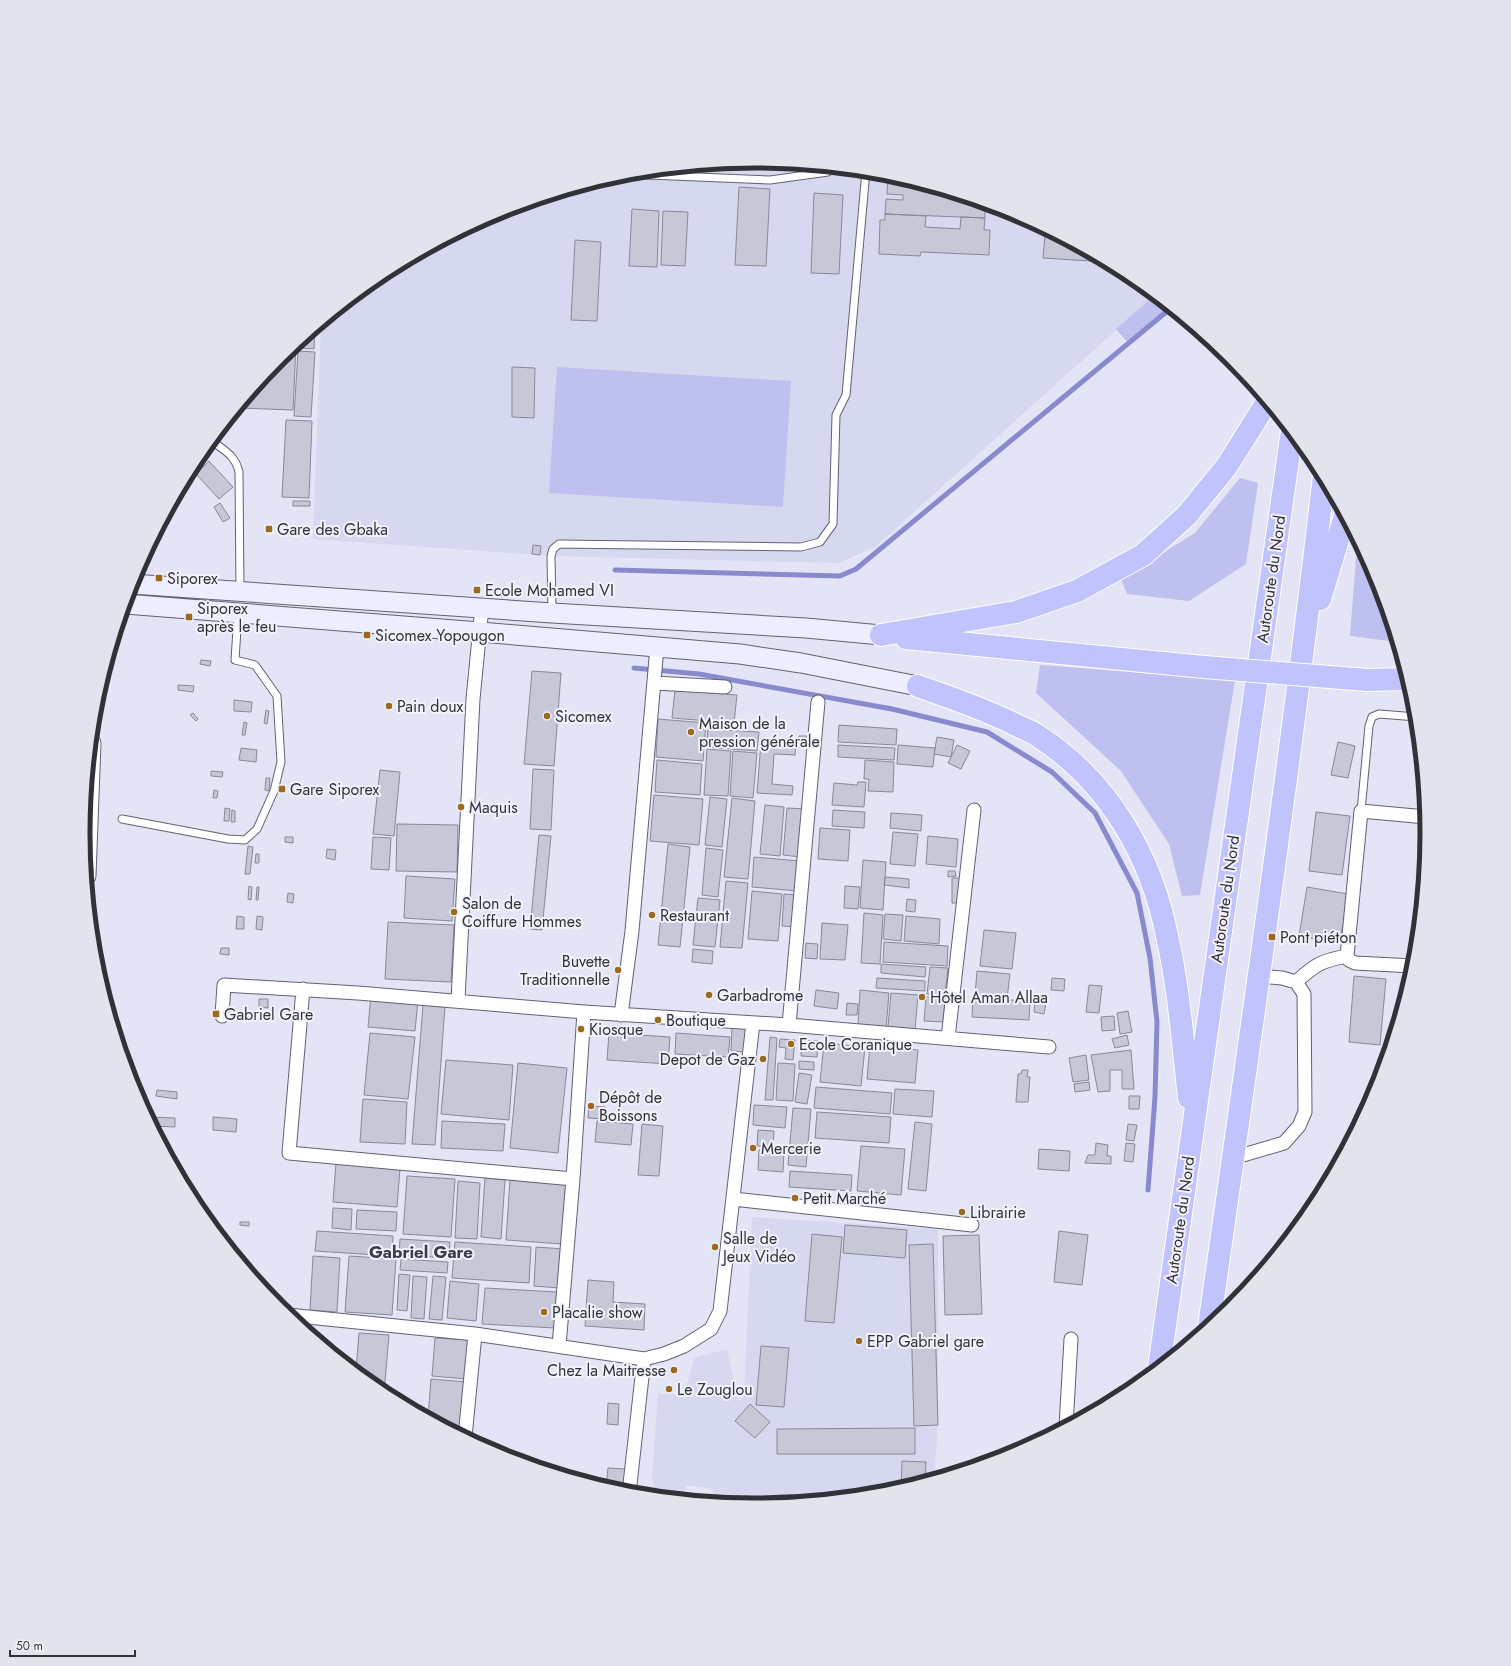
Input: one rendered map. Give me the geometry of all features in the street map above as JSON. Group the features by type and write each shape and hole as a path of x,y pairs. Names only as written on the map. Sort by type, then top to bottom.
{"highway":[{"path":"881,635 1016,612 1077,592 1142,555 1187,515 1227,466 1265,405"},
{"name":"Autoroute du Nord","path":"1160,1362 1291,439"},
{"path":"1210,1318 1259,976 1304,643 1323,485"},
{"path":"1304,643 1318,606 1343,522"},
{"path":"881,635 1204,667 1367,680 1402,679"},
{"path":"918,686 995,714 1037,735 1068,757 1101,790 1129,832 1151,878 1167,935 1178,1001 1193,1127"}],"main road":[{"path":"138,584 552,613 806,628 881,635"},
{"path":"131,604 480,632 657,652 740,654 801,663 918,686"}],"street":[{"path":"458,1000 473,699 482,607"},
{"path":"621,1015 632,931 657,652"},
{"path":"655,680 725,687"},
{"path":"789,1025 818,702"},
{"path":"948,1038 974,810"},
{"path":"1407,966 1355,962 1349,960 1347,956 1361,811 1421,817"},
{"path":"1296,982 1313,967 1325,960 1347,956"},
{"path":"1233,1158 1284,1143 1299,1126 1305,1112 1304,994 1296,982 1282,978 1259,976"},
{"path":"222,1016 224,985 458,1000 621,1015 789,1025 1049,1047"},
{"path":"303,989 289,1153 573,1178"},
{"path":"559,1346 573,1178 584,1012"},
{"path":"298,1316 475,1334 644,1359 664,1354 684,1346 711,1329 720,1311 753,1023"},
{"path":"733,1199 972,1225"},
{"path":"465,1432 475,1334"},
{"path":"1066,1421 1071,1339"},
{"path":"631,1487 644,1359"}],"lane":[{"path":"655,175 770,180 828,172"},
{"path":"552,613 551,556 553,549 559,544 801,547 820,542 833,524 836,415 846,395 851,321 865,177"},
{"path":"216,444 232,457 236,462 239,472 240,591"},
{"path":"122,819 228,839 245,840 257,829 274,791 281,762 277,696 255,665 235,660 238,613"},
{"path":"1361,811 1369,726 1372,717 1379,714 1410,716"}],"shaded area":[{"path":"712,169 799,169 842,173 885,180 928,190 1010,218 1050,236 1088,257 1151,298 875,547 838,563 551,556 313,539 321,330 350,305 386,280 461,236 501,218 583,190 626,180 669,173"},
{"path":"1151,298 1167,310 1129,344 1116,329"},
{"path":"557,367 791,381 783,507 549,493"},
{"path":"1240,478 1258,483 1246,564 1189,601 1127,594 1121,579 1195,533"},
{"path":"1358,552 1386,619 1392,641 1350,636 1356,558"},
{"path":"1040,665 1235,680 1200,895 1182,896 1169,844 1121,771 1036,693"},
{"path":"752,1217 938,1229 938,1425 934,1474 885,1486 842,1493 799,1497 712,1497 714,1489 686,1485 684,1494 656,1491 652,1478 658,1393 684,1396 694,1358 727,1349 738,1402 744,1396"}],"building":[{"path":"888,181 928,190 985,209 985,218 885,214 886,199 903,200 903,195 887,194"},
{"path":"739,187 770,189 766,266 735,265"},
{"path":"814,193 843,195 839,274 811,273"},
{"path":"632,209 659,211 657,267 629,266"},
{"path":"663,211 688,212 685,266 661,265"},
{"path":"885,214 926,216 925,227 960,229 961,217 985,218 984,230 990,230 989,255 921,252 920,256 879,254 880,220 885,220"},
{"path":"1045,235 1050,236 1095,261 1043,258"},
{"path":"575,240 601,242 597,321 571,320"},
{"path":"315,335 314,349 300,348"},
{"path":"298,351 315,352 311,417 294,416"},
{"path":"296,352 293,410 244,408 255,394"},
{"path":"512,367 535,368 534,418 512,417"},
{"path":"286,420 312,421 309,498 282,497"},
{"path":"209,461 233,487 219,499 196,474"},
{"path":"293,501 310,501 310,506 293,506"},
{"path":"220,503 230,518 223,522 214,507"},
{"path":"533,545 541,546 540,555 532,554"},
{"path":"201,660 211,661 210,666 200,664"},
{"path":"532,671 561,673 554,766 524,764"},
{"path":"178,685 194,686 193,692 178,690"},
{"path":"675,690 737,695 734,723 672,718"},
{"path":"234,700 252,702 251,712 234,711"},
{"path":"266,710 269,711 267,724 264,723"},
{"path":"193,713 198,719 196,721 190,715"},
{"path":"658,719 706,723 703,761 656,757"},
{"path":"244,722 247,723 245,735 242,735"},
{"path":"839,725 897,729 896,745 838,742"},
{"path":"708,729 759,732 757,751 706,747"},
{"path":"799,736 807,736 806,747 798,747"},
{"path":"937,737 954,740 951,757 934,754"},
{"path":"761,742 796,745 795,755 774,754 772,784 793,786 792,795 757,793"},
{"path":"1338,742 1355,746 1348,778 1331,775"},
{"path":"838,745 895,748 894,760 838,757"},
{"path":"898,745 935,748 933,767 897,764"},
{"path":"957,745 970,751 961,769 948,763"},
{"path":"241,748 257,750 256,762 239,760"},
{"path":"707,749 731,751 728,796 704,795"},
{"path":"733,751 757,753 753,798 730,796"},
{"path":"657,760 702,764 700,795 655,792"},
{"path":"865,760 894,762 893,792 868,791 869,779 864,779"},
{"path":"533,769 554,770 551,830 530,829"},
{"path":"380,770 400,772 394,836 373,834"},
{"path":"211,771 223,772 222,777 211,776"},
{"path":"266,778 270,778 269,791 265,790"},
{"path":"858,782 866,782 864,807 832,805 834,783 857,785"},
{"path":"214,790 218,791 217,798 213,798"},
{"path":"654,795 703,799 699,845 650,841"},
{"path":"710,797 727,799 722,847 705,845"},
{"path":"732,798 755,801 748,879 724,877"},
{"path":"765,805 784,807 780,856 760,854"},
{"path":"225,808 230,809 229,821 224,821"},
{"path":"787,808 806,809 801,857 783,855"},
{"path":"232,810 235,811 235,822 231,822"},
{"path":"833,810 865,812 864,828 832,826"},
{"path":"1316,812 1350,816 1342,875 1309,871"},
{"path":"891,813 922,815 921,831 890,828"},
{"path":"397,824 458,825 457,872 396,871"},
{"path":"820,828 850,830 848,861 818,859"},
{"path":"893,832 918,834 915,866 890,864"},
{"path":"539,835 551,836 542,930 530,929"},
{"path":"928,836 958,839 956,867 926,864"},
{"path":"285,837 293,837 293,843 285,842"},
{"path":"373,837 391,838 389,870 371,869"},
{"path":"668,844 690,847 680,947 658,945"},
{"path":"248,846 253,847 250,874 245,874"},
{"path":"706,848 723,850 718,897 702,895"},
{"path":"327,849 336,850 335,860 326,858"},
{"path":"256,854 259,854 259,863 255,863"},
{"path":"754,857 800,861 798,891 752,887"},
{"path":"863,860 886,862 883,910 860,908"},
{"path":"948,871 955,871 956,876 948,877"},
{"path":"406,876 455,879 452,921 404,918"},
{"path":"885,877 909,879 909,888 884,885"},
{"path":"952,878 960,878 960,903 952,903"},
{"path":"726,881 748,883 742,948 720,947"},
{"path":"249,886 252,887 251,900 248,899"},
{"path":"845,886 860,887 858,909 844,908"},
{"path":"257,887 259,887 258,900 256,900"},
{"path":"1307,887 1348,894 1340,943 1299,936"},
{"path":"752,891 782,894 778,941 748,939"},
{"path":"288,893 294,894 293,903 287,902"},
{"path":"784,894 798,895 795,927 782,926"},
{"path":"698,898 720,900 715,947 693,945"},
{"path":"907,899 916,900 915,912 906,911"},
{"path":"864,913 883,915 880,964 861,963"},
{"path":"885,914 903,915 901,941 883,939"},
{"path":"237,916 244,917 244,929 236,929"},
{"path":"257,916 263,917 262,930 256,929"},
{"path":"906,916 940,919 939,944 904,941"},
{"path":"388,922 454,925 451,982 385,979"},
{"path":"822,923 848,925 845,960 820,959"},
{"path":"984,930 1016,933 1012,969 980,966"},
{"path":"884,942 948,946 947,966 883,962"},
{"path":"806,943 818,944 817,959 805,958"},
{"path":"221,948 229,948 229,955 220,954"},
{"path":"693,949 713,951 712,964 692,962"},
{"path":"881,964 926,967 925,977 881,973"},
{"path":"930,967 948,968 945,995 927,994"},
{"path":"977,971 1010,974 1007,999 975,996"},
{"path":"1354,976 1386,979 1380,1045 1349,1042"},
{"path":"877,978 925,981 925,991 876,988"},
{"path":"1052,978 1065,979 1064,991 1051,990"},
{"path":"1089,985 1102,986 1099,1013 1086,1012"},
{"path":"816,990 839,993 837,1009 814,1006"},
{"path":"860,990 889,993 886,1029 858,1026"},
{"path":"891,993 918,995 915,1029 888,1027"},
{"path":"371,995 418,1000 415,1031 368,1027"},
{"path":"926,997 945,998 943,1022 924,1021"},
{"path":"973,998 1030,1001 1029,1020 972,1017"},
{"path":"259,999 268,999 268,1008 259,1007"},
{"path":"1035,1002 1046,1003 1044,1014 1034,1012"},
{"path":"847,1003 858,1004 857,1015 846,1015"},
{"path":"423,1005 445,1006 435,1145 412,1144"},
{"path":"1128,1011 1132,1032 1120,1034 1117,1013"},
{"path":"1114,1016 1115,1030 1102,1031 1101,1017"},
{"path":"732,1027 746,1027 744,1052 731,1051"},
{"path":"370,1033 415,1037 408,1099 364,1095"},
{"path":"609,1033 670,1037 668,1064 607,1060"},
{"path":"676,1033 730,1037 728,1057 675,1054"},
{"path":"1127,1035 1129,1045 1115,1048 1112,1039"},
{"path":"770,1037 777,1038 773,1100 765,1100"},
{"path":"780,1039 795,1040 793,1060 785,1059 786,1048 779,1047"},
{"path":"802,1040 818,1041 817,1057 801,1056"},
{"path":"824,1043 865,1047 861,1086 820,1082"},
{"path":"870,1045 918,1050 915,1083 867,1079"},
{"path":"1131,1050 1134,1089 1122,1089 1122,1070 1110,1070 1110,1091 1098,1092 1091,1055"},
{"path":"1086,1055 1089,1080 1073,1082 1069,1058"},
{"path":"446,1060 513,1065 509,1120 441,1114"},
{"path":"799,1061 814,1062 814,1070 799,1069"},
{"path":"518,1063 567,1068 558,1153 510,1148"},
{"path":"778,1063 795,1064 793,1101 776,1100"},
{"path":"1022,1070 1028,1070 1027,1077 1030,1077 1028,1102 1016,1102 1018,1074 1021,1074"},
{"path":"799,1073 812,1075 807,1104 795,1102"},
{"path":"1089,1082 1090,1090 1075,1092 1074,1084"},
{"path":"816,1087 892,1093 890,1114 814,1108"},
{"path":"895,1089 934,1091 932,1117 893,1114"},
{"path":"157,1090 177,1092 177,1099 156,1096"},
{"path":"1129,1096 1140,1096 1139,1109 1129,1109"},
{"path":"363,1099 407,1102 405,1144 360,1142"},
{"path":"754,1105 787,1107 785,1128 753,1125"},
{"path":"589,1106 605,1107 604,1119 588,1118"},
{"path":"793,1108 811,1109 806,1167 788,1165"},
{"path":"817,1112 891,1117 889,1143 815,1138"},
{"path":"154,1117 175,1118 175,1127 159,1126"},
{"path":"213,1117 237,1119 236,1132 213,1130"},
{"path":"442,1121 505,1124 503,1151 441,1148"},
{"path":"597,1121 633,1124 631,1145 595,1142"},
{"path":"915,1122 932,1124 926,1191 908,1189"},
{"path":"642,1124 663,1126 659,1176 638,1175"},
{"path":"1128,1124 1137,1125 1134,1141 1126,1140"},
{"path":"758,1130 774,1131 773,1147 757,1146"},
{"path":"1096,1143 1108,1145 1107,1156 1111,1156 1111,1164 1085,1163 1088,1155 1095,1155"},
{"path":"1126,1143 1135,1144 1133,1162 1124,1161"},
{"path":"861,1146 905,1149 901,1195 857,1191"},
{"path":"1039,1149 1070,1151 1069,1171 1038,1169"},
{"path":"759,1150 784,1152 783,1172 758,1170"},
{"path":"336,1163 400,1168 397,1207 333,1202"},
{"path":"790,1171 852,1175 851,1191 789,1187"},
{"path":"407,1176 455,1179 451,1237 403,1234"},
{"path":"485,1178 505,1180 501,1239 481,1237"},
{"path":"510,1180 566,1184 562,1244 506,1240"},
{"path":"458,1181 480,1183 477,1239 455,1238"},
{"path":"333,1208 352,1209 351,1230 332,1228"},
{"path":"357,1210 397,1212 396,1231 356,1229"},
{"path":"240,1222 249,1222 249,1226 240,1225"},
{"path":"845,1225 907,1230 905,1258 843,1253"},
{"path":"317,1231 393,1236 392,1256 315,1251"},
{"path":"1059,1231 1088,1235 1082,1285 1054,1282"},
{"path":"812,1234 842,1237 834,1323 805,1321"},
{"path":"979,1235 982,1314 945,1315 943,1236"},
{"path":"400,1239 450,1242 449,1258 399,1255"},
{"path":"455,1242 531,1247 529,1283 452,1278"},
{"path":"933,1244 938,1425 914,1426 909,1245"},
{"path":"536,1247 563,1249 560,1288 534,1286"},
{"path":"313,1256 340,1258 337,1312 310,1310"},
{"path":"349,1256 396,1259 392,1315 345,1312"},
{"path":"401,1259 448,1262 447,1273 400,1270"},
{"path":"399,1274 410,1275 407,1311 397,1310"},
{"path":"413,1276 427,1277 424,1319 411,1318"},
{"path":"433,1276 446,1277 442,1320 429,1319"},
{"path":"588,1280 614,1282 613,1302 645,1304 644,1330 585,1326"},
{"path":"450,1281 479,1284 476,1321 447,1318"},
{"path":"485,1288 557,1292 555,1328 482,1324"},
{"path":"359,1333 389,1335 385,1385 356,1365"},
{"path":"435,1338 471,1340 468,1379 432,1376"},
{"path":"761,1346 789,1348 784,1407 756,1405"},
{"path":"431,1379 467,1382 462,1431 428,1412"},
{"path":"608,1403 619,1404 618,1425 607,1424"},
{"path":"750,1404 770,1422 755,1438 735,1421"},
{"path":"915,1428 915,1454 777,1454 777,1429"},
{"path":"902,1461 926,1462 925,1477 901,1482"},
{"path":"608,1468 626,1469 625,1486 607,1481"}],"waterway":[{"path":"615,570 840,576 856,569 1168,311"},
{"path":"634,668 699,674 892,709 987,732 1052,772 1095,813 1137,893 1150,958 1157,1022 1155,1097 1148,1190"}],"place":[{"name":"Gare des Gbaka","path":"269,529"},
{"name":"Siporex","path":"159,578"},
{"name":"Ecole Mohamed VI","path":"477,590"},
{"name":"Siporex après le feu","path":"189,617"},
{"name":"Sicomex Yopougon","path":"367,635"},
{"name":"Pain doux","path":"389,706"},
{"name":"Sicomex","path":"547,716"},
{"name":"Maison de la pression générale","path":"691,732"},
{"name":"Gare Siporex","path":"282,789"},
{"name":"Maquis","path":"461,807"},
{"name":"Salon de Coiffure Hommes","path":"454,912"},
{"name":"Restaurant","path":"652,915"},
{"name":"Pont piéton","path":"1272,937"},
{"name":"Buvette Traditionnelle","path":"618,970"},
{"name":"Garbadrome","path":"709,995"},
{"name":"Hôtel Aman Allaa","path":"922,997"},
{"name":"Gabriel Gare","path":"216,1014"},
{"name":"Boutique","path":"658,1020"},
{"name":"Kiosque","path":"581,1029"},
{"name":"Ecole Coranique","path":"791,1044"},
{"name":"Depot de Gaz","path":"763,1059"},
{"name":"Dépôt de Boissons","path":"591,1106"},
{"name":"Mercerie","path":"753,1148"},
{"name":"Petit Marché","path":"795,1198"},
{"name":"Librairie","path":"962,1212"},
{"name":"Salle de Jeux Vidéo","path":"715,1247"},
{"name":"Placalie show","path":"544,1312"},
{"name":"EPP Gabriel gare","path":"859,1341"},
{"name":"Chez la Maitresse","path":"674,1370"},
{"name":"Le Zouglou","path":"669,1389"}],"district":[{"name":"Gabriel Gare","path":"421,1252"}]}
